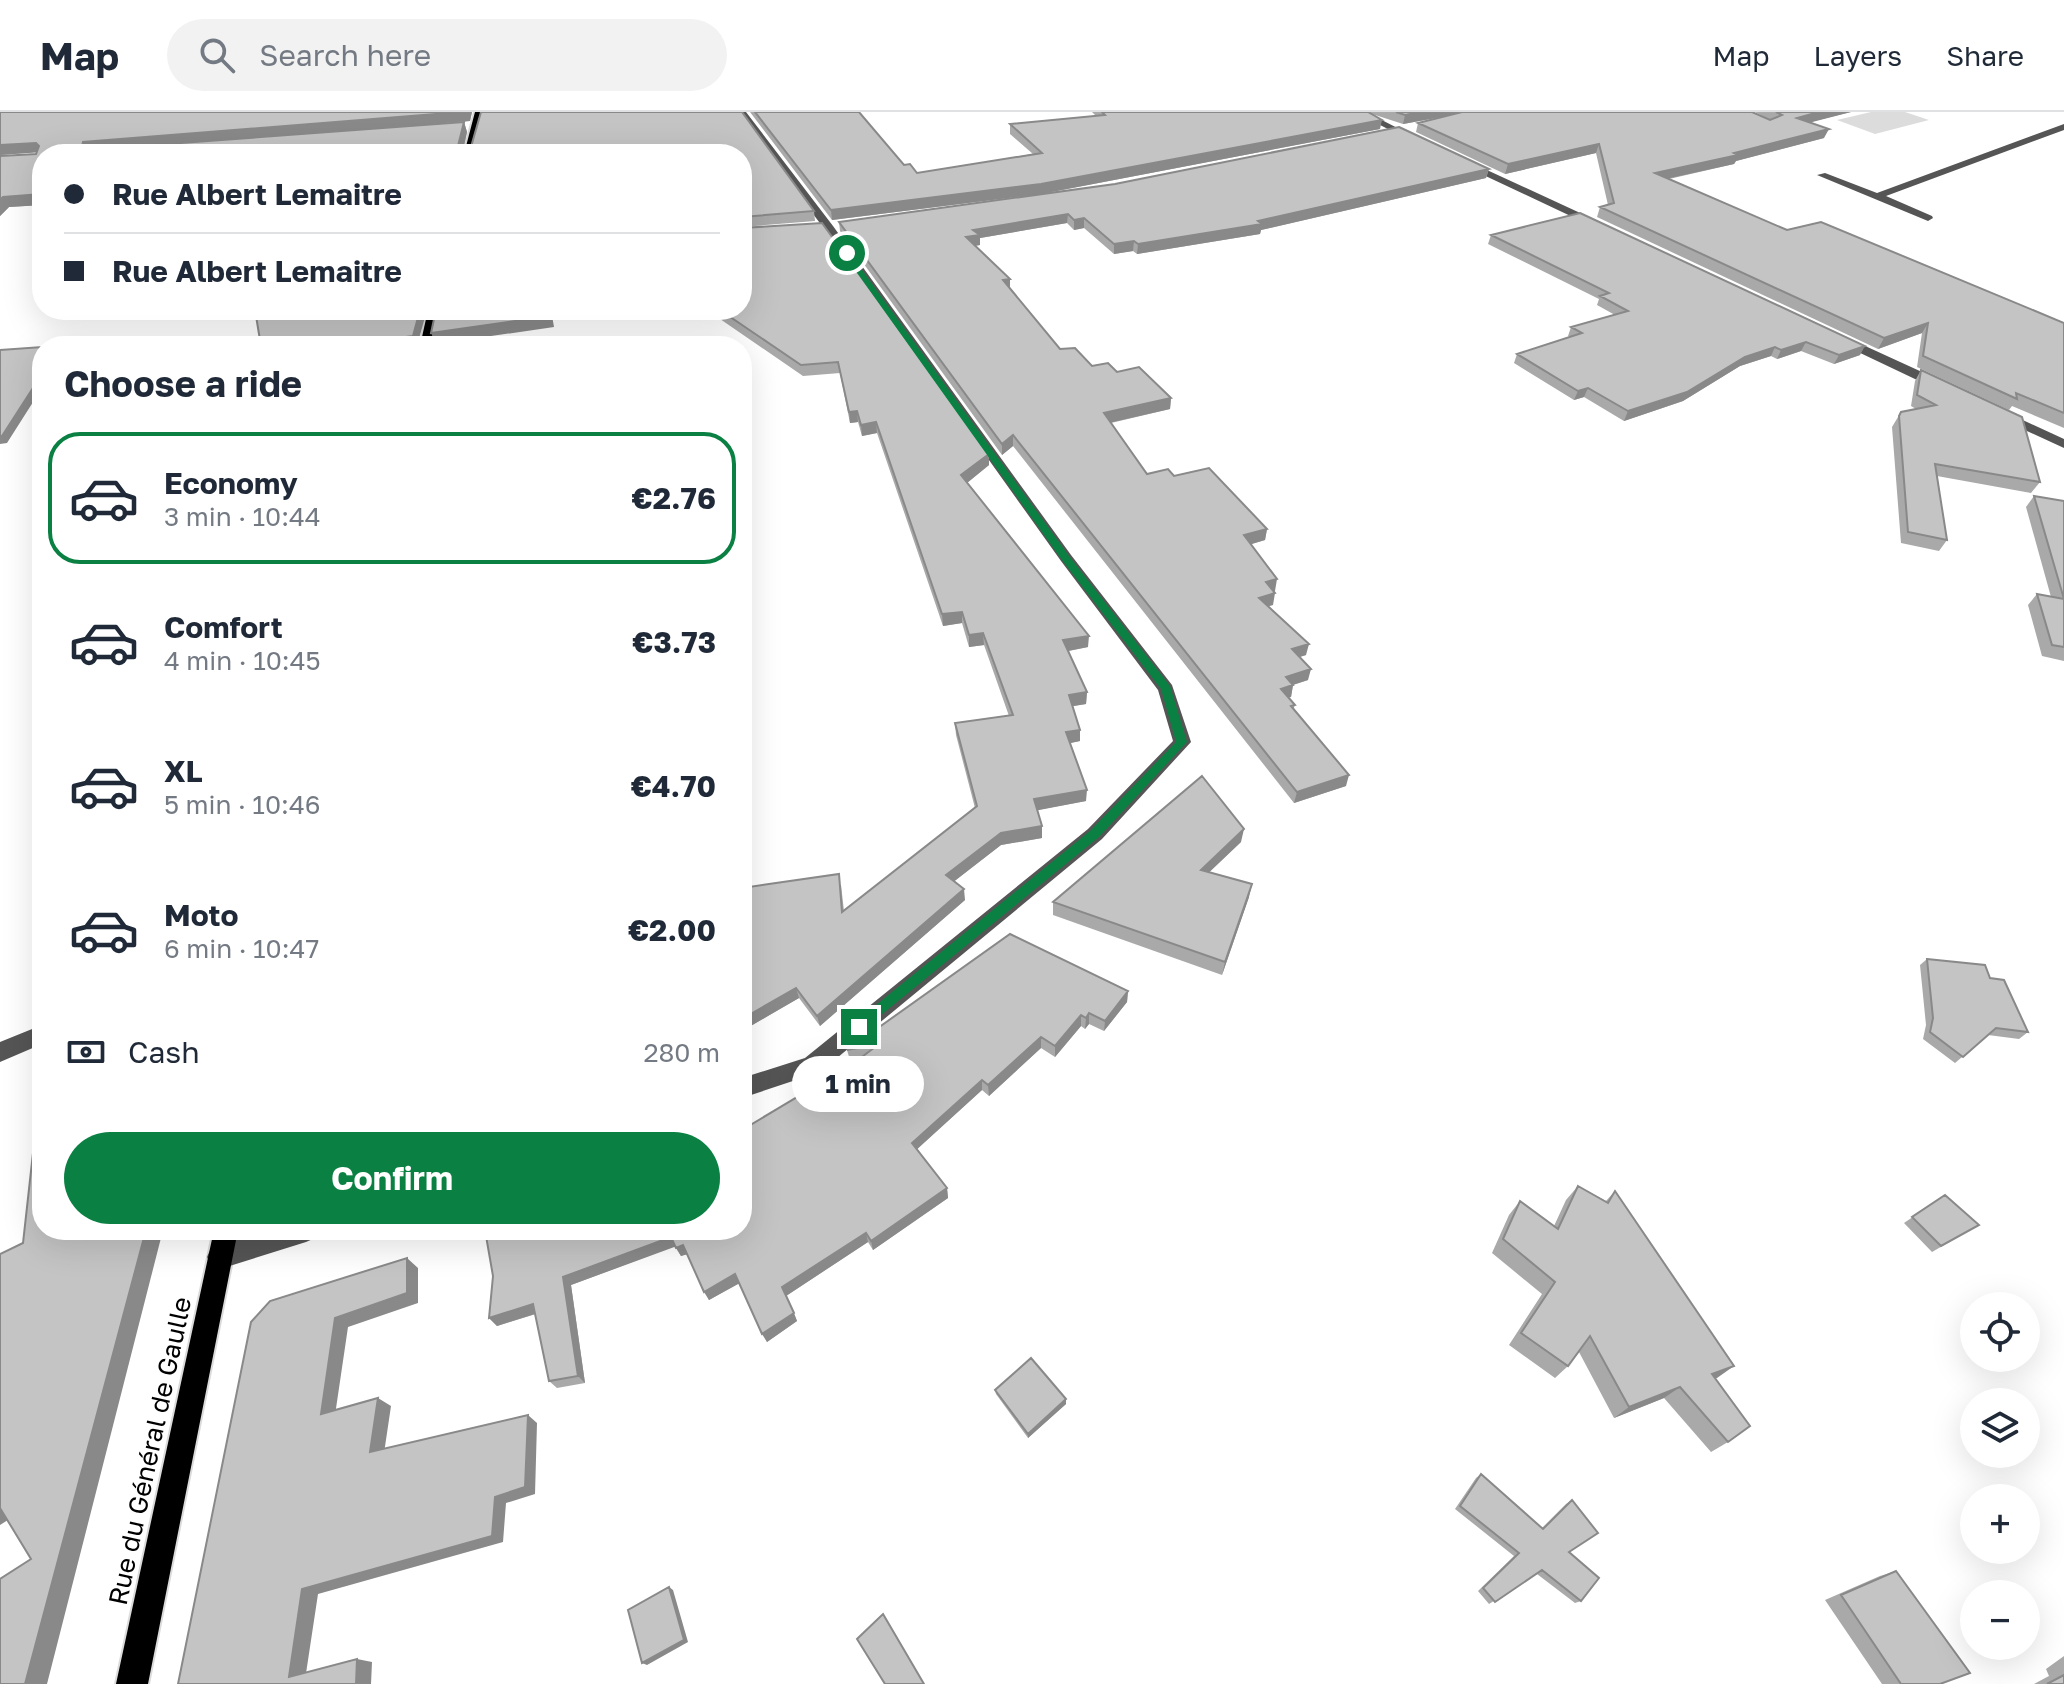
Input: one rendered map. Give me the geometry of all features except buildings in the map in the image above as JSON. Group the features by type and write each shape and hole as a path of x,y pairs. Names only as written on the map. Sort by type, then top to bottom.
{"main road":[{"path":"471,144 479,112"},
{"name":"Rue du Général de Gaulle","path":"132,1684 223,1244"}],"street":[{"path":"741,112 829,227 1066,558 1166,689 1182,742 1095,834 812,1065 752,1085"},
{"path":"1359,112 1425,144"},
{"path":"460,126 476,125"},
{"path":"1877,196 2064,127"},
{"path":"1382,134 1411,128"},
{"path":"1454,158 1610,231"},
{"path":"1822,175 1928,218"},
{"path":"1823,331 1950,390"},
{"path":"1993,410 2064,444"},
{"path":"0,1052 32,1038"},
{"path":"223,1244 247,1240"}],"shaded area":[{"path":"1871,112 1905,112 1929,120 1875,134 1837,120"}],"route":[{"path":"847,253 1066,558 1166,689 1182,742 1095,834 859,1027"}]}
